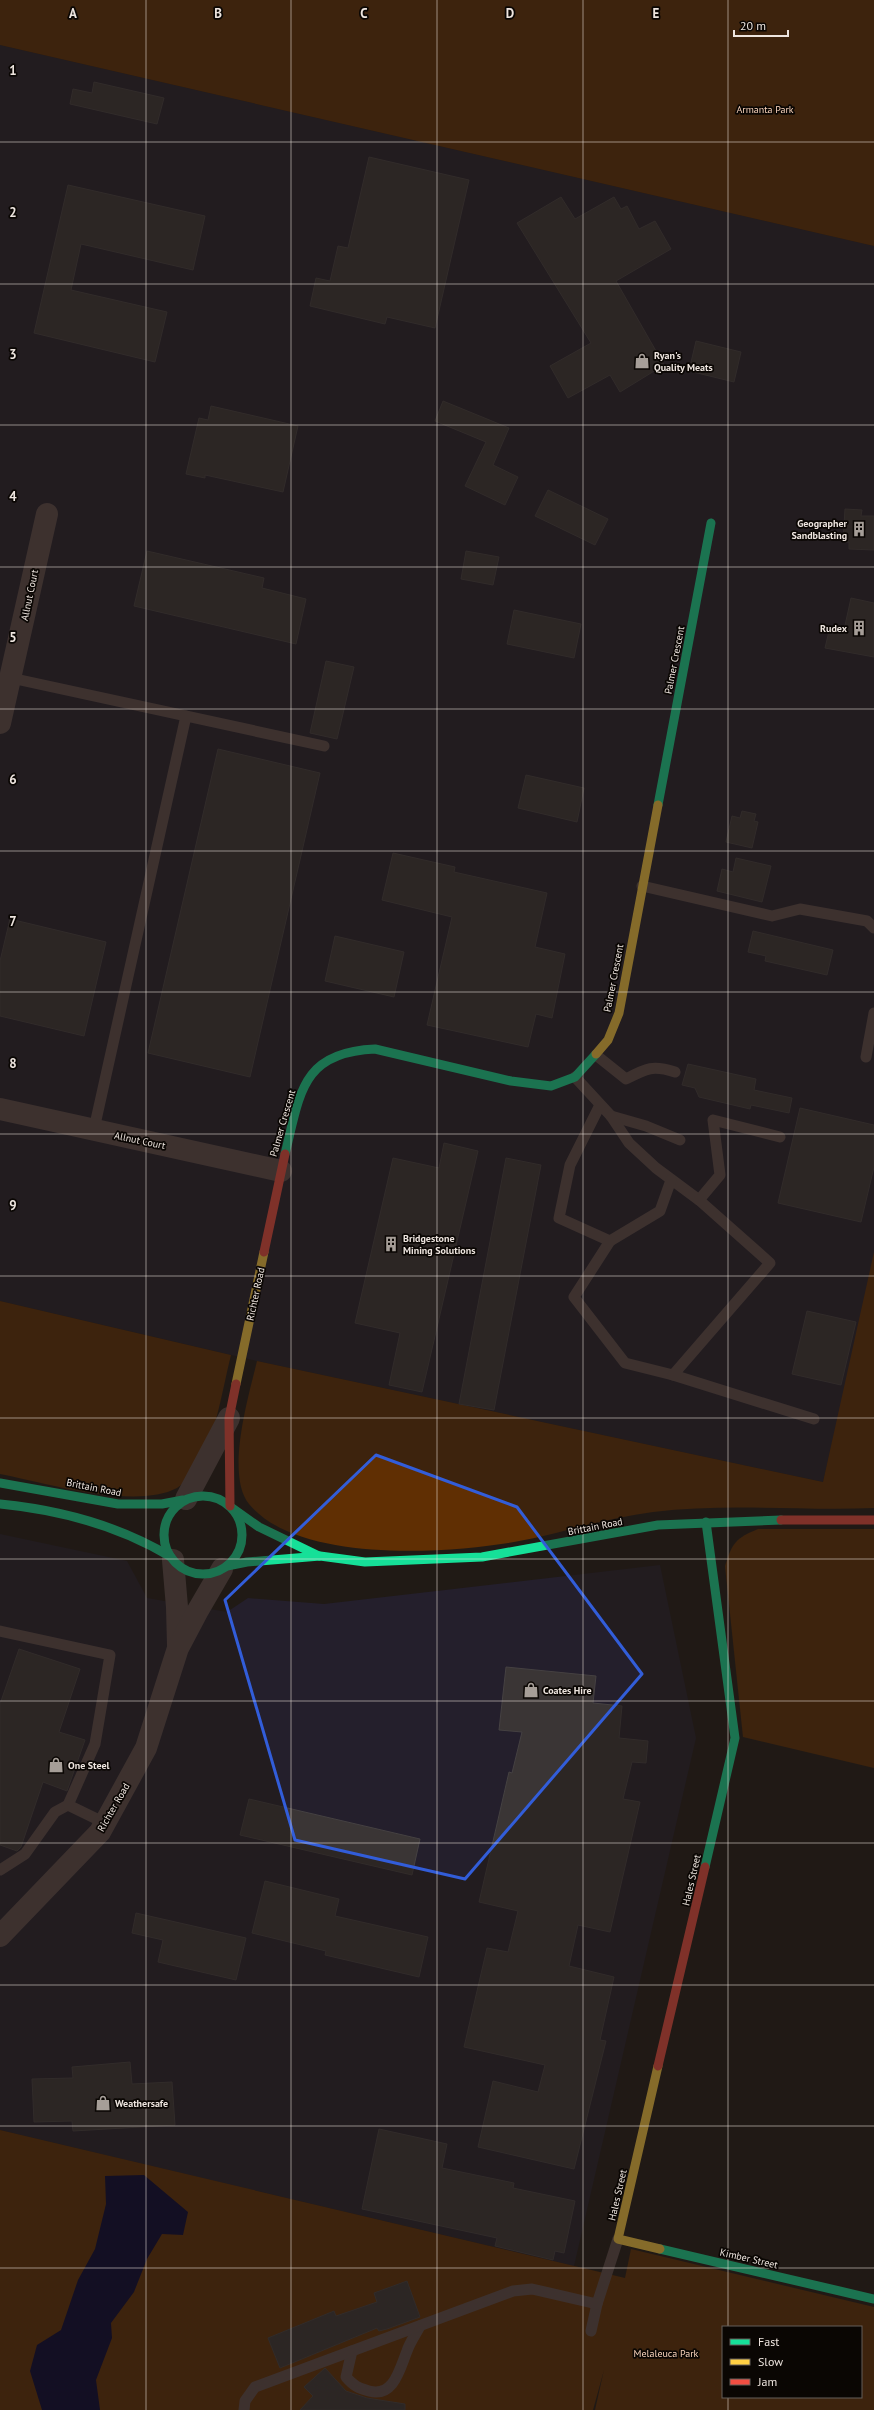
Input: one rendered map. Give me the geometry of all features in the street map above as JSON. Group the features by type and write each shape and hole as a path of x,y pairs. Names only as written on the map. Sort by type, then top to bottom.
{"street":[{"name":"Allnut Court","path":"0,723 47,514"},
{"name":"Palmer Crescent","path":"281,1171 304,1086 317,1068 333,1056 353,1050 375,1049 511,1081 551,1086 575,1077 608,1040 618,1013 711,522"},
{"name":"Allnut Court","path":"0,1109 281,1171"},
{"name":"Richter Road","path":"231,1507 229,1418 281,1171"},
{"name":"Richter Road","path":"185,1500 229,1418"},
{"name":"Brittain Road","path":"0,1483 65,1493 118,1504 162,1504 185,1500"},
{"path":"0,1504 29,1507 106,1525 131,1534 191,1572 207,1574 225,1568 236,1556 241,1545 242,1532 239,1519 231,1507 221,1499 209,1496 197,1496 185,1500 173,1509 165,1526 165,1545 172,1559"},
{"name":"Brittain Road","path":"231,1507 259,1527 320,1556"},
{"name":"Brittain Road","path":"225,1568 247,1562 320,1556 383,1562 482,1557 658,1525 706,1522 874,1520"},
{"name":"Hales Street","path":"618,2239 735,1738 706,1522"},
{"name":"Richter Road","path":"172,1559 178,1607 178,1648"},
{"name":"Richter Road","path":"0,1936 100,1832 146,1748 178,1648 225,1568"},
{"name":"Kimber Street","path":"618,2239 874,2299"}],"lane":[{"path":"11,678 324,746"},
{"path":"94,1130 186,716"},
{"path":"642,886 772,916 800,909 860,919 867,921 874,928"},
{"path":"866,1057 874,1013"},
{"path":"596,1055 626,1079 646,1069 658,1066 675,1072"},
{"path":"575,1077 611,1116 629,1144 671,1180 699,1200 770,1263 673,1375"},
{"path":"600,1105 570,1165 560,1218 610,1241"},
{"path":"611,1116 646,1126 680,1140"},
{"path":"699,1200 720,1175 713,1120 780,1137"},
{"path":"671,1180 660,1211 610,1241 574,1297 624,1363 673,1375 814,1419"},
{"path":"0,1631 110,1655 95,1744 68,1805 54,1812 26,1854 0,1870"},
{"path":"68,1805 105,1823"},
{"path":"591,2331 597,2304 618,2239"},
{"path":"244,2410 245,2401 255,2387 513,2291 532,2290 597,2304"},
{"path":"352,2351 346,2377 355,2388 375,2393 388,2388 398,2376 407,2350 420,2326"}],"highlighted area":[{"path":"376,1455 517,1507 642,1674 465,1879 295,1840 225,1600"}],"shaded area":[{"path":"0,45 874,246 874,1261 823,1482 257,1361 0,1301"},
{"path":"0,1534 127,1561 147,1598 227,1612 248,1598 324,1604 660,1565 696,1738 574,2266 0,2130"},
{"path":"144,2175 188,2212 183,2235 162,2234 147,2259 134,2292 111,2323 112,2338 96,2380 100,2410 42,2410 30,2371 37,2345 61,2330 78,2280 95,2249 106,2204 105,2176"}],"green space":[{"name":"Armanta Park","path":"0,0 874,0 874,246 0,45"},
{"path":"874,1252 874,1508 680,1509 618,1518 548,1535 485,1546 412,1551 374,1550 336,1545 301,1537 272,1523 249,1504 242,1491 239,1474 241,1434 257,1361 823,1482"},
{"path":"0,1301 231,1355 215,1424 199,1463 186,1480 177,1488 159,1494 115,1496 90,1493 0,1474"},
{"path":"758,1529 874,1529 874,1768 743,1737 725,1566 730,1552 736,1542 745,1535"},
{"name":"Melaleuca Park","path":"0,2130 625,2278 631,2249 874,2307 874,2410 595,2410 604,2370 593,2410 0,2410"}],"building":[{"path":"94,82 164,98 157,124 70,104 73,89 92,93"},
{"path":"369,157 469,180 435,328 387,317 385,324 310,306 316,278 330,281 338,246 348,248"},
{"path":"68,185 205,216 193,270 81,244 71,290 167,312 155,362 34,333"},
{"path":"561,197 575,219 614,197 621,209 627,206 639,229 655,221 671,249 616,281 664,365 620,392 610,375 568,398 550,366 591,343 517,223"},
{"path":"696,341 741,352 734,382 689,371"},
{"path":"443,401 509,428 493,465 518,477 505,505 465,486 486,442 435,421"},
{"path":"211,406 298,426 283,492 205,475 205,478 186,474 199,418 208,420"},
{"path":"548,490 608,519 595,545 535,516"},
{"name":"Geographer Sandblasting","path":"845,509 862,510 861,516 874,516 874,550 849,549 849,542 843,542"},
{"path":"147,551 264,578 262,588 306,599 296,644 134,606"},
{"path":"466,551 499,557 493,585 461,579"},
{"name":"Rudex","path":"851,598 874,603 874,657 825,648 830,627 844,630"},
{"path":"514,610 581,624 574,658 507,644"},
{"path":"326,661 354,667 337,739 310,733"},
{"path":"218,749 320,773 250,1077 148,1053"},
{"path":"526,775 584,788 577,822 518,808"},
{"path":"742,811 756,814 754,821 758,822 752,848 726,842 732,816 740,818"},
{"path":"393,853 455,867 454,872 547,893 535,947 565,954 552,1018 536,1014 528,1047 427,1025 452,917 382,900"},
{"path":"736,858 771,866 762,902 717,891 722,869 733,872"},
{"path":"10,919 106,942 84,1036 0,1016 0,961"},
{"path":"753,931 833,950 827,975 765,961 766,956 748,952"},
{"path":"335,936 404,952 394,997 325,981"},
{"path":"688,1064 756,1079 754,1090 792,1098 789,1113 751,1105 750,1109 699,1097 695,1088 682,1085"},
{"path":"800,1108 874,1125 874,1167 861,1222 778,1203"},
{"path":"444,1143 478,1151 422,1392 389,1385 400,1333 355,1323 393,1158 439,1168"},
{"path":"506,1158 541,1165 494,1410 459,1404"},
{"path":"807,1311 856,1322 841,1385 792,1374"},
{"path":"19,1649 80,1669 59,1732 85,1740 67,1791 43,1782 21,1847 17,1851 0,1845 0,1704"},
{"path":"506,1667 596,1676 593,1703 622,1706 619,1738 648,1741 646,1763 632,1762 623,1799 640,1802 610,1932 578,1925 569,1966 614,1977 600,2040 606,2041 574,2169 478,2147 493,2081 538,2092 545,2065 464,2047 487,1948 508,1952 518,1911 479,1902 509,1772 512,1773 522,1732 499,1730"},
{"path":"249,1799 420,1839 412,1875 240,1835"},
{"path":"265,1881 339,1899 335,1916 428,1937 419,1977 325,1955 326,1951 252,1933"},
{"path":"136,1913 246,1938 236,1980 158,1962 163,1940 132,1933"},
{"name":"Weathersafe","path":"130,2062 132,2084 172,2082 175,2125 73,2131 72,2121 34,2122 32,2079 73,2078 72,2067"},
{"path":"379,2129 447,2144 442,2168 514,2183 513,2188 575,2201 564,2253 555,2251 553,2260 495,2246 497,2238 362,2209"},
{"path":"407,2281 420,2317 387,2329 379,2331 377,2328 280,2368 268,2338 334,2311 336,2316 377,2302 374,2293"},
{"path":"325,2368 346,2391 367,2398 405,2404 405,2410 300,2410 313,2396 304,2387"}],"traffic: fast":[{"path":"658,805 711,523"},
{"path":"285,1154 295,1113 308,1080 318,1068 332,1058 351,1052 375,1049 511,1081 551,1086 575,1077 596,1054"},
{"path":"0,1483 118,1504 162,1504 183,1500"},
{"path":"203,1496 218,1499 231,1507 239,1520 242,1535 239,1550 231,1563 218,1571 203,1574 188,1571 175,1563 167,1550 164,1535 167,1520 175,1507 188,1499 203,1496"},
{"path":"0,1504 45,1510 88,1521 130,1536 171,1557"},
{"path":"232,1508 259,1527 319,1556"},
{"path":"227,1566 247,1562 320,1556 365,1562 482,1557 658,1525 781,1520"},
{"path":"705,1867 735,1738 706,1522"},
{"path":"660,2249 874,2299"}],"traffic: slow":[{"path":"596,1054 608,1040 619,1013 658,805"},
{"path":"236,1384 264,1252"},
{"path":"658,2066 618,2239 660,2249"}],"traffic: jam":[{"path":"264,1252 285,1154"},
{"path":"230,1506 229,1418 236,1384"},
{"path":"781,1520 874,1520"},
{"path":"658,2066 705,1867"}],"place":[{"name":"Ryan's Quality Meats","path":"642,361"},
{"name":"Geographer Sandblasting","path":"859,529"},
{"name":"Rudex","path":"859,628"},
{"name":"Bridgestone Mining Solutions","path":"391,1244"},
{"name":"Coates Hire","path":"531,1690"},
{"name":"One Steel","path":"56,1765"},
{"name":"Weathersafe","path":"103,2103"}]}
